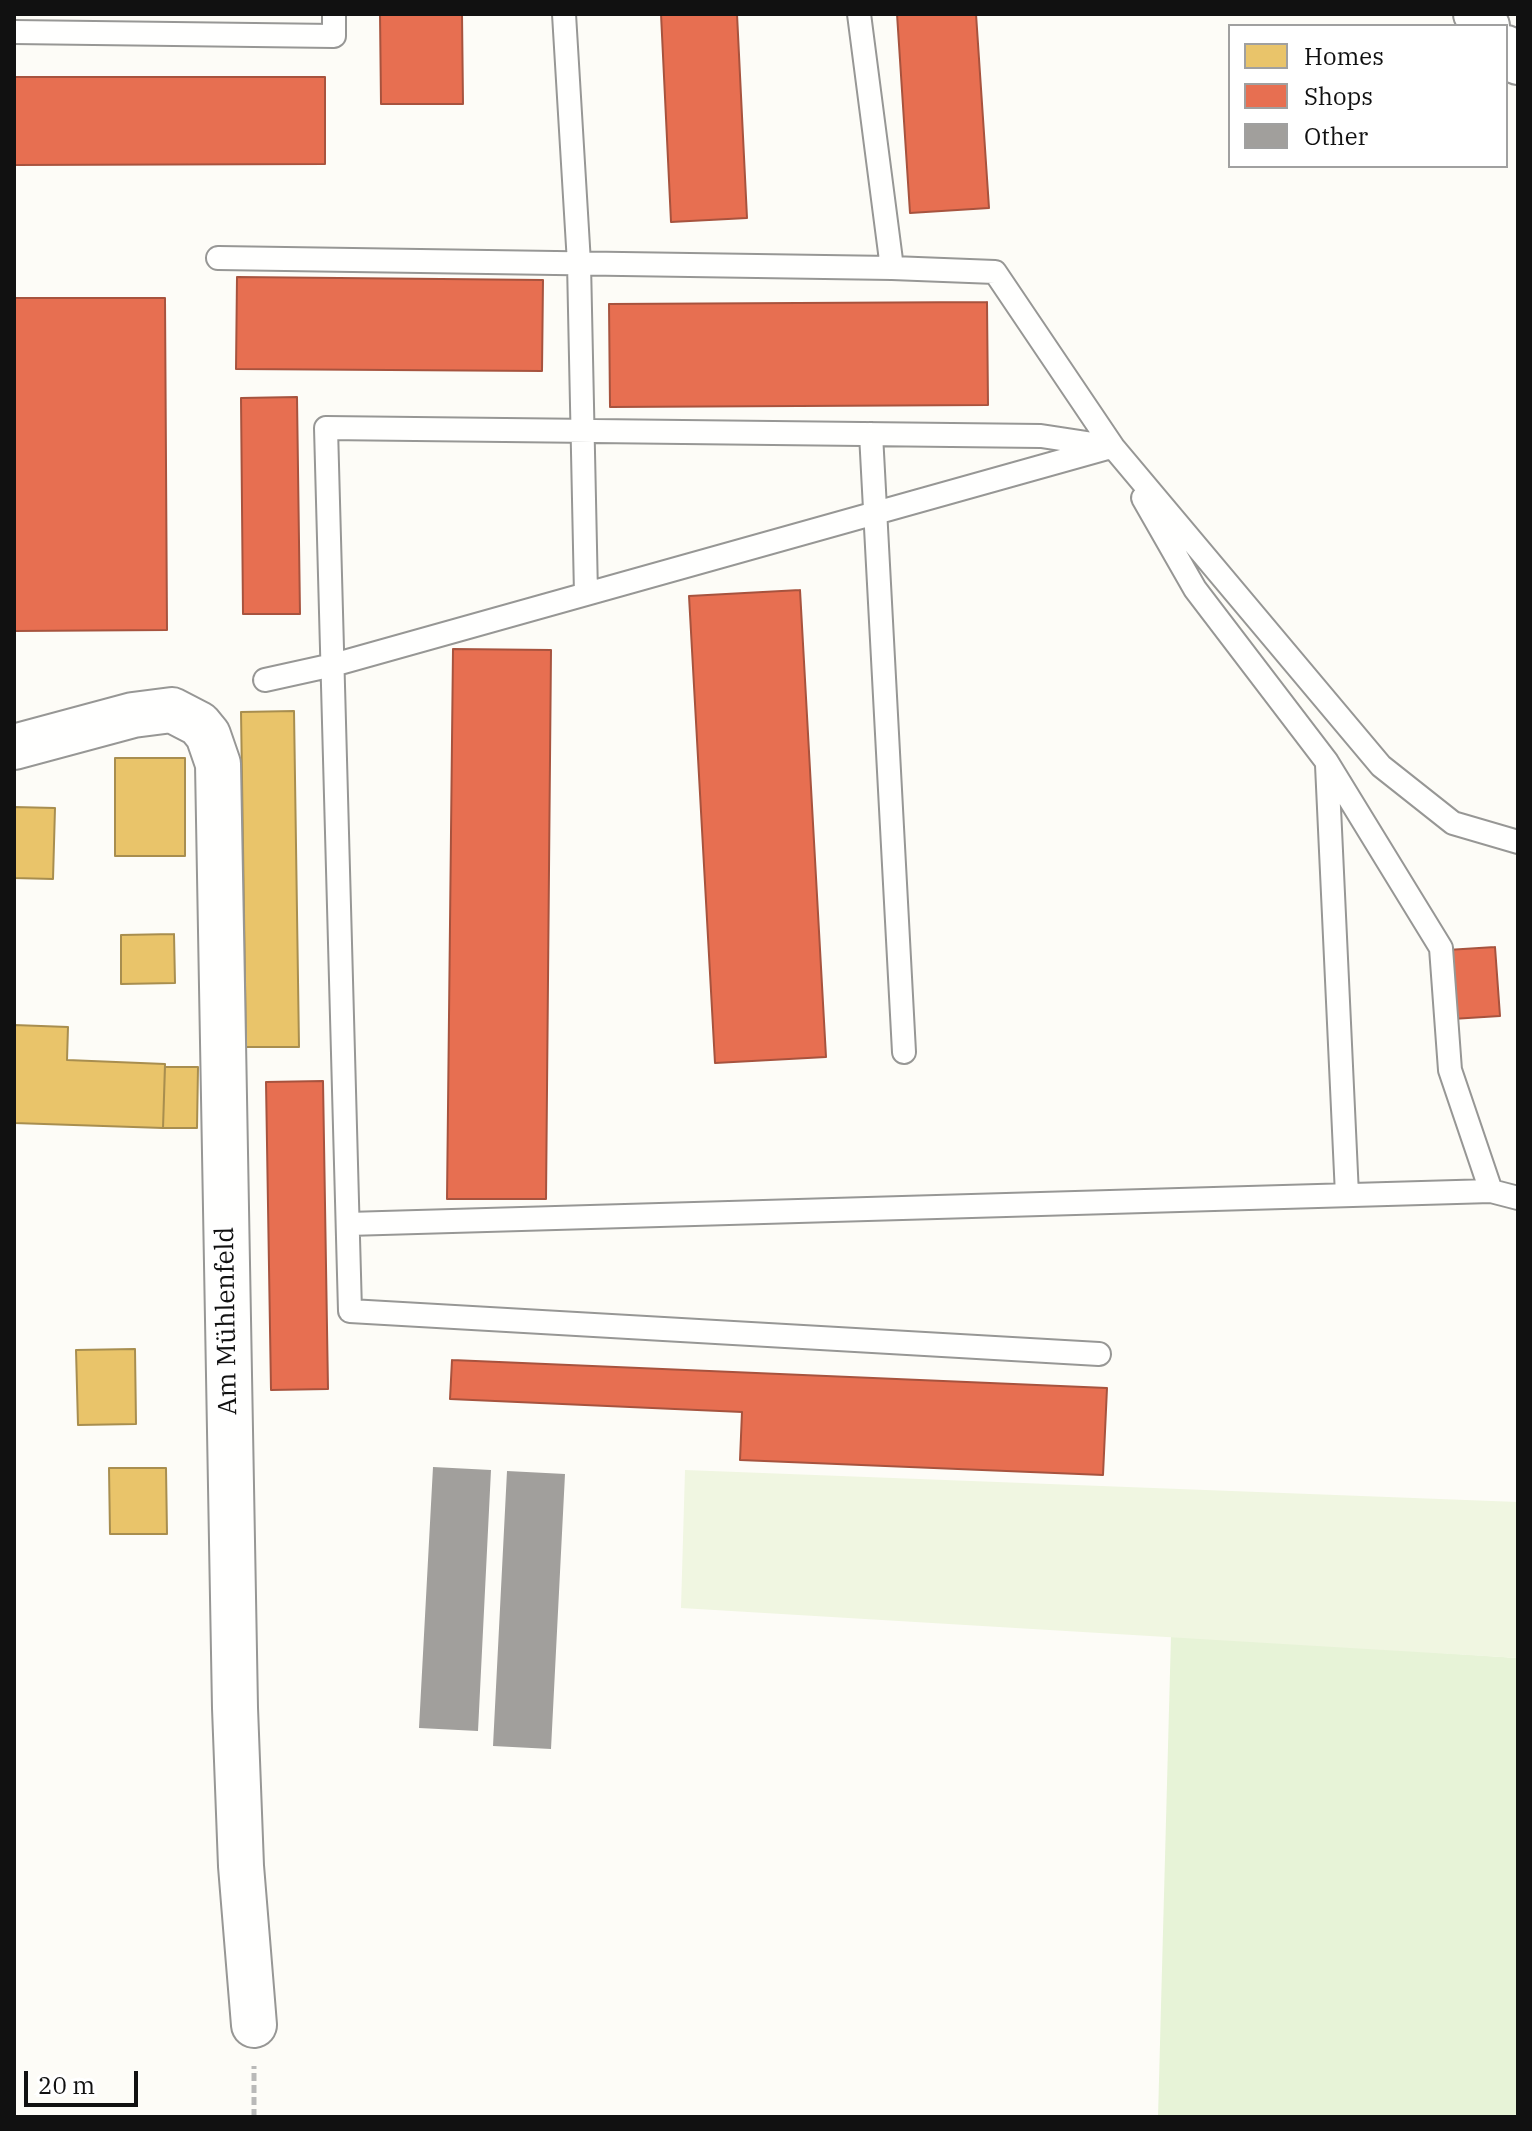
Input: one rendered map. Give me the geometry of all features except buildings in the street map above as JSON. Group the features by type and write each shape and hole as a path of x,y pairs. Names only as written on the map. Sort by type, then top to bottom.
{"street":[{"name":"Am Mühlenfeld","path":"14,747 133,715 172,710 199,724 208,735 218,764 235,1708 241,1866 254,2025"}],"lane":[{"path":"14,32 334,36 334,14"},
{"path":"564,14 579,263 586,594"},
{"path":"859,14 892,268"},
{"path":"218,258 995,272 1113,447 1195,589 1327,762 1441,948 1450,1070 1491,1191"},
{"path":"1099,1354 350,1311 326,428 1041,436 1113,447 1381,766 1453,823 1518,842"},
{"path":"871,434 904,1052"},
{"path":"265,680 333,665 1113,447"},
{"path":"1327,762 1347,1195"},
{"path":"348,1224 1491,1191 1518,1198"}],"path":[{"path":"254,2025 254,2117"}],"green space":[{"path":"685,1470 1518,1502 1518,1658 681,1608"},
{"path":"1171,1635 1518,1658 1518,2117 1158,2117"}]}
